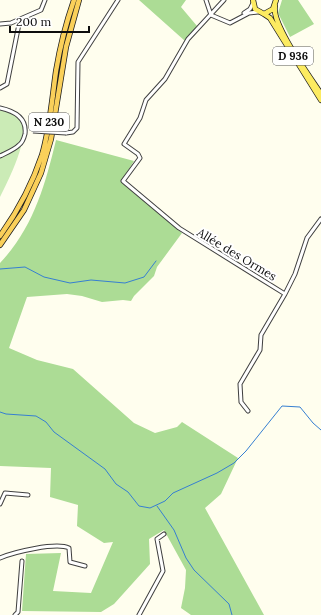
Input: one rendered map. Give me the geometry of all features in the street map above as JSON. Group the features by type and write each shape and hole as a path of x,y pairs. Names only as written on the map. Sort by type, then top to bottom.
{"highway":[{"name":"N 230","path":"0,236 19,208 29,189 42,155 48,129 61,46 74,0"},
{"name":"N 230","path":"0,245 24,210 41,173 51,139 64,61 75,11 80,0"}],"main road":[{"path":"253,1 258,12 264,14 271,12 275,6 276,0"},
{"name":"D 936","path":"275,6 275,14 282,31 321,94"},
{"name":"D 936","path":"264,14 270,18 321,100"}],"street":[{"path":"0,24 11,23 41,10 45,0"},
{"path":"25,131 76,131 80,59 118,0"},
{"path":"206,0 211,15 230,23 249,13 258,12"},
{"path":"211,15 224,0"},
{"path":"225,21 232,20 248,11 253,1"},
{"name":"Allée des Ormes","path":"211,15 188,39 165,79 146,100 140,118 124,144 138,154 140,158 123,181 179,228 285,294"},
{"path":"0,88 7,84 20,19"},
{"path":"0,108 18,115 22,119 25,131 23,140 19,146 0,156"},
{"path":"248,410 241,402 239,387 260,350 261,335 295,274 307,238 321,219"},
{"path":"0,504 5,493 28,495"},
{"path":"139,615 163,571 157,539 164,534"},
{"path":"0,558 47,547 66,547 69,548 70,562 85,566"},
{"path":"15,615 18,612 22,561"}],"green space":[{"path":"139,0 186,0 181,7 197,26 185,41"},
{"path":"282,0 298,0 314,24 290,37 278,13"},
{"path":"0,110 13,114 20,119 23,126 23,136 18,158 0,197"},
{"path":"56,140 134,161 121,182 182,233 157,267 154,276 131,301 123,300 102,302 82,296 67,294 27,297 9,348 37,360 73,369 134,423 155,433 177,427 182,422 238,458 221,494 205,508 264,615 191,615 181,608 185,588 186,570 164,530 149,539 150,564 114,604 101,612 22,611 26,554 61,553 53,591 91,593 113,542 104,543 77,526 78,505 50,497 51,468 0,466 0,263 21,235 36,206 47,174"}],"waterway":[{"path":"0,269 25,267 44,277 70,283 91,280 125,283 144,277 156,261"},
{"path":"0,412 6,414 36,416 46,422 54,432 105,469 116,484 128,492 139,506 150,508 165,501 173,493 217,473 234,463 246,451 282,406 300,407 321,430"},
{"path":"157,506 174,530 186,558 194,570 229,604 232,615"}]}
